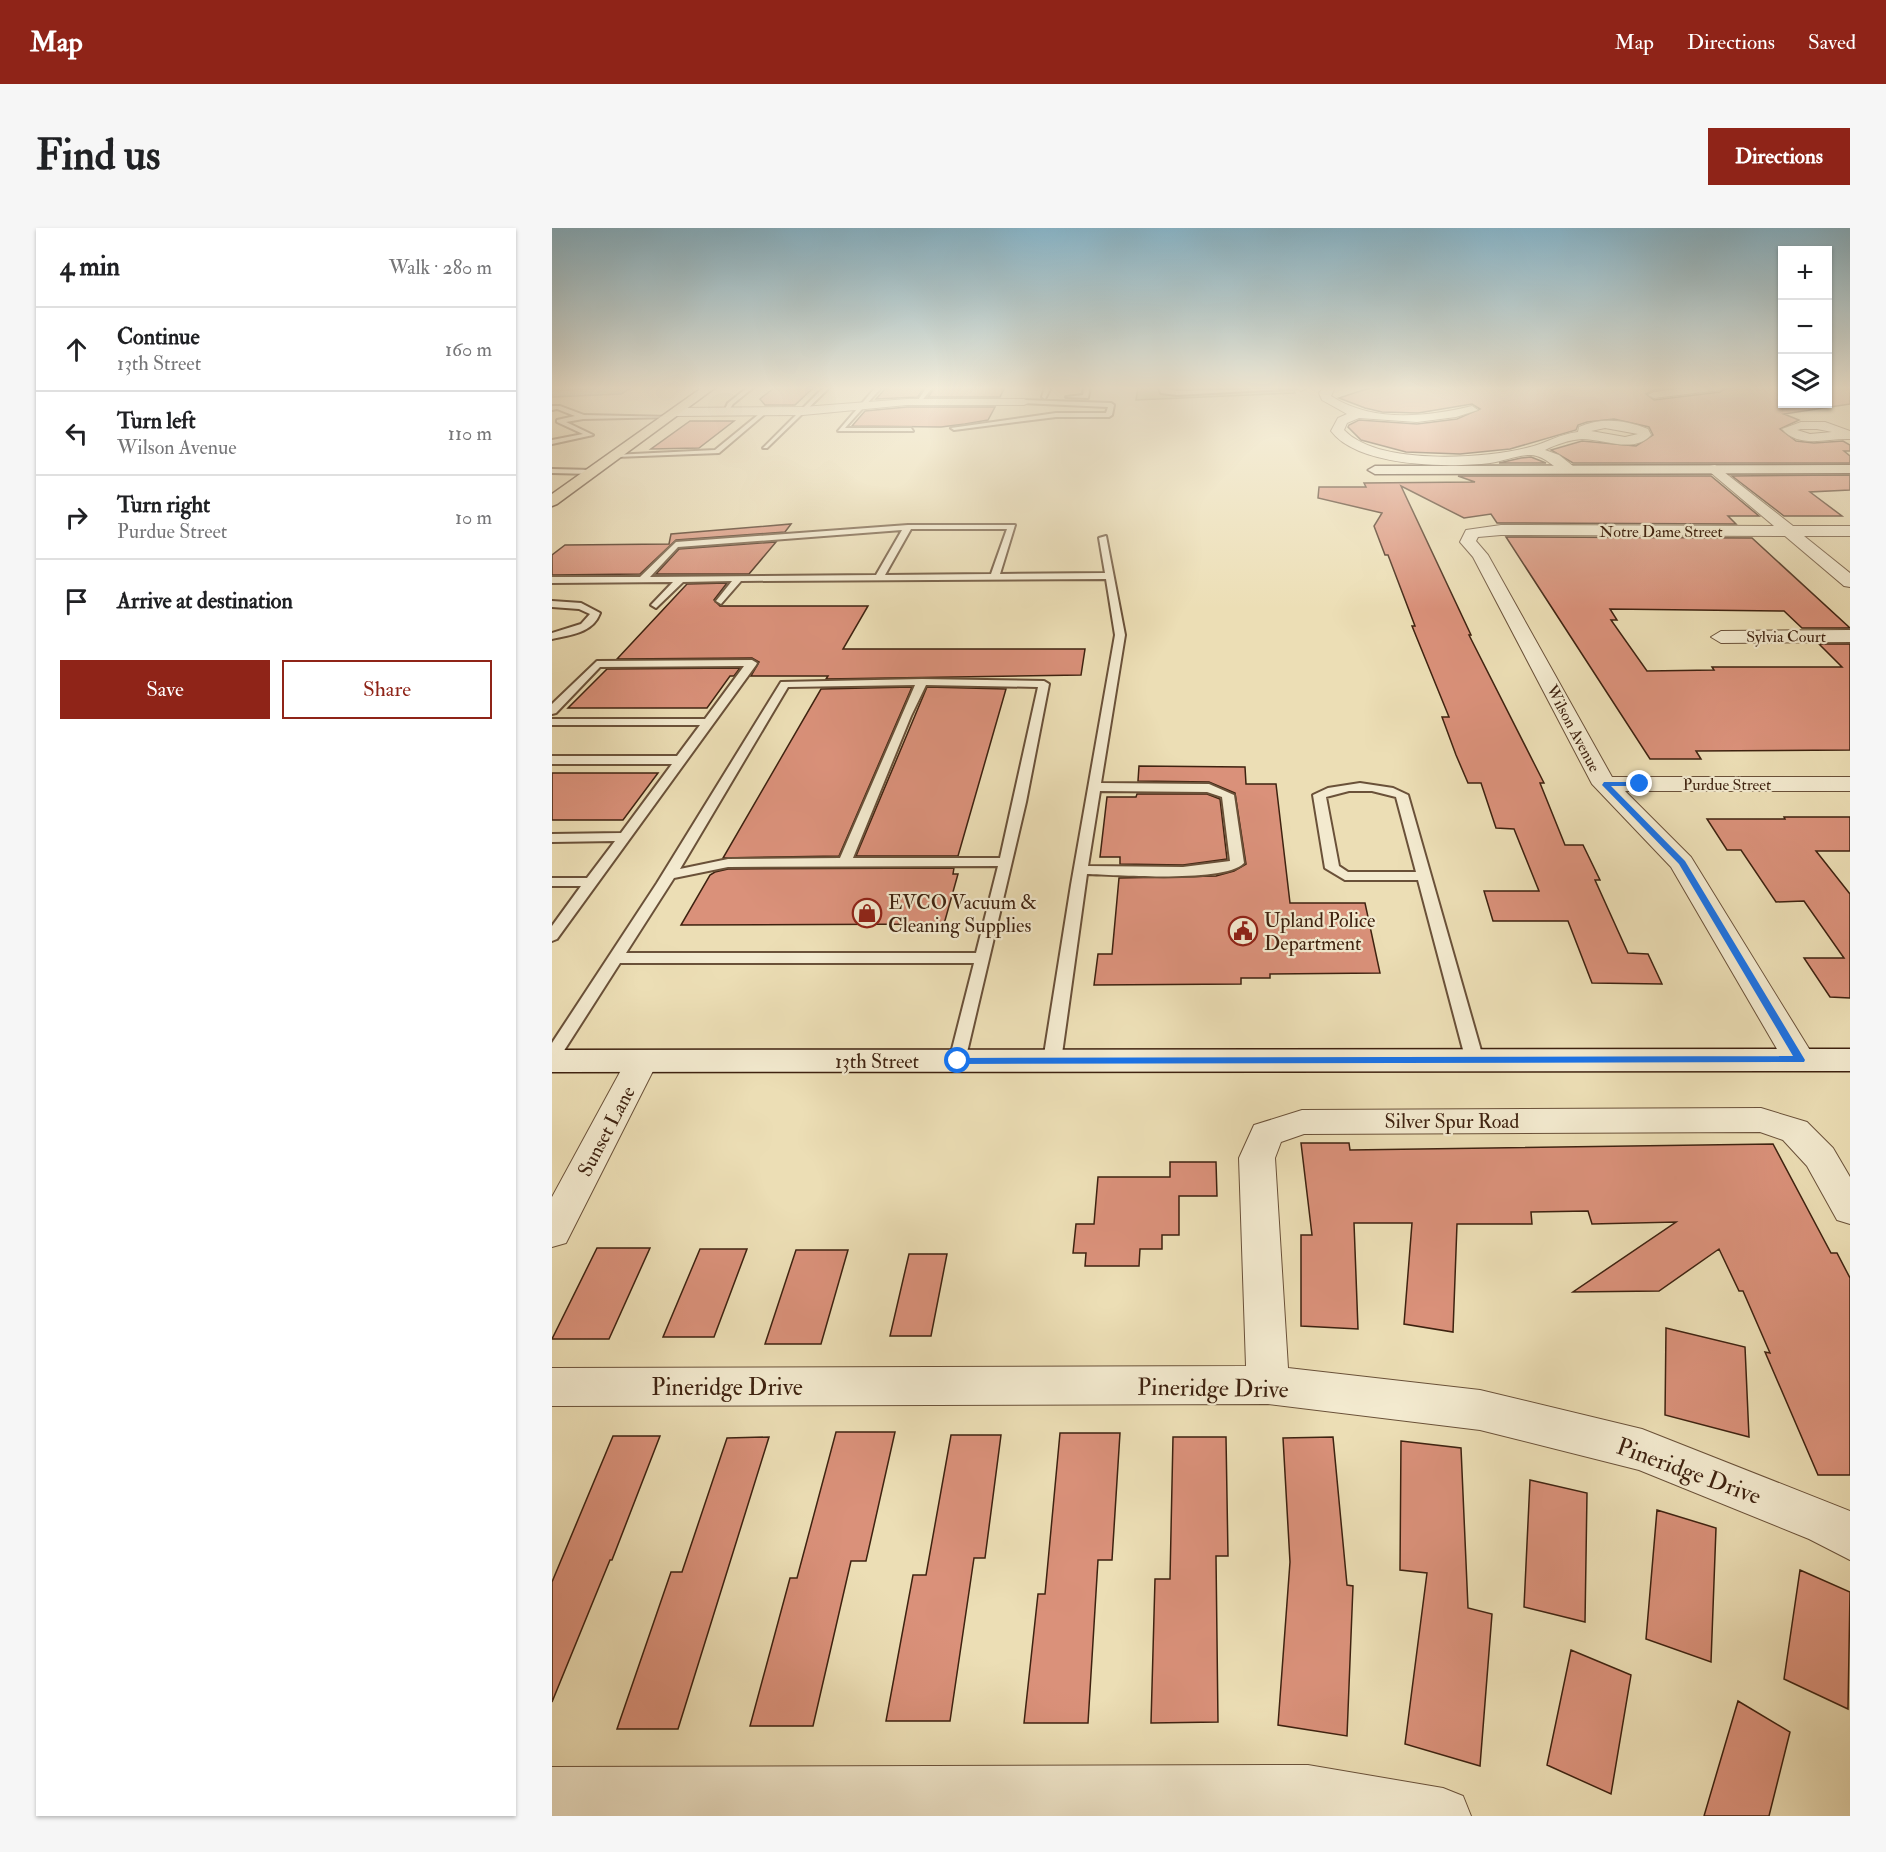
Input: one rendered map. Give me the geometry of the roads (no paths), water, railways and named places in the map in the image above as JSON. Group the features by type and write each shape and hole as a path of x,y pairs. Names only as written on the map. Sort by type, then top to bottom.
{"main road":[{"path":"552,501 607,461"}],"street":[{"path":"1560,461 1568,469"},
{"path":"1715,469 1850,582"},
{"path":"1375,470 1850,469"},
{"name":"Notre Dame Street","path":"1472,532 1501,530 1850,531"},
{"name":"Wilson Avenue","path":"1472,532 1468,542 1480,555 1604,784 1682,863 1800,1060"},
{"name":"Sylvia Court","path":"1721,637 1850,636"},
{"name":"Purdue Street","path":"1604,784 1850,784"},
{"name":"13th Street","path":"552,1061 1850,1060"},
{"name":"Sunset Lane","path":"552,1232 642,1061"},
{"name":"Silver Spur Road","path":"1268,1385 1257,1158 1266,1134 1302,1122 1761,1120 1796,1131 1820,1157 1850,1210"},
{"name":"Pineridge Drive","path":"552,1387 1268,1385 1480,1410 1642,1450 1826,1522 1850,1537"},
{"path":"552,1795 1308,1792 1443,1816"}],"lane":[{"path":"552,471 592,471"},
{"path":"879,577 908,527"},
{"path":"642,579 676,545 908,527 1012,527 995,576"},
{"path":"1052,1061 1080,870 1120,635 1103,538"},
{"path":"552,580 1110,576"},
{"path":"656,605 682,578"},
{"path":"721,601 740,578"},
{"path":"552,604 581,606 595,613 589,624 552,636"},
{"path":"552,711 597,664 752,663 552,936"},
{"path":"845,862 901,726 922,682"},
{"path":"552,1056 669,875 785,684 922,682 1044,684 958,1061"},
{"path":"552,722 709,722"},
{"path":"552,760 681,760"},
{"path":"1080,870 1199,870 1226,868 1237,863 1228,795 1209,788 1095,787"},
{"path":"1424,876 1345,876 1332,868 1319,795 1334,789 1388,788 1402,795 1475,1061"},
{"path":"552,838 624,837"},
{"path":"669,875 728,863 1005,862"},
{"path":"552,882 592,882"},
{"path":"616,958 981,958"}],"place":[{"name":"EVCO Vacuum & Cleaning Supplies","path":"867,913"},
{"name":"Upland Police Department","path":"1243,931"}]}
